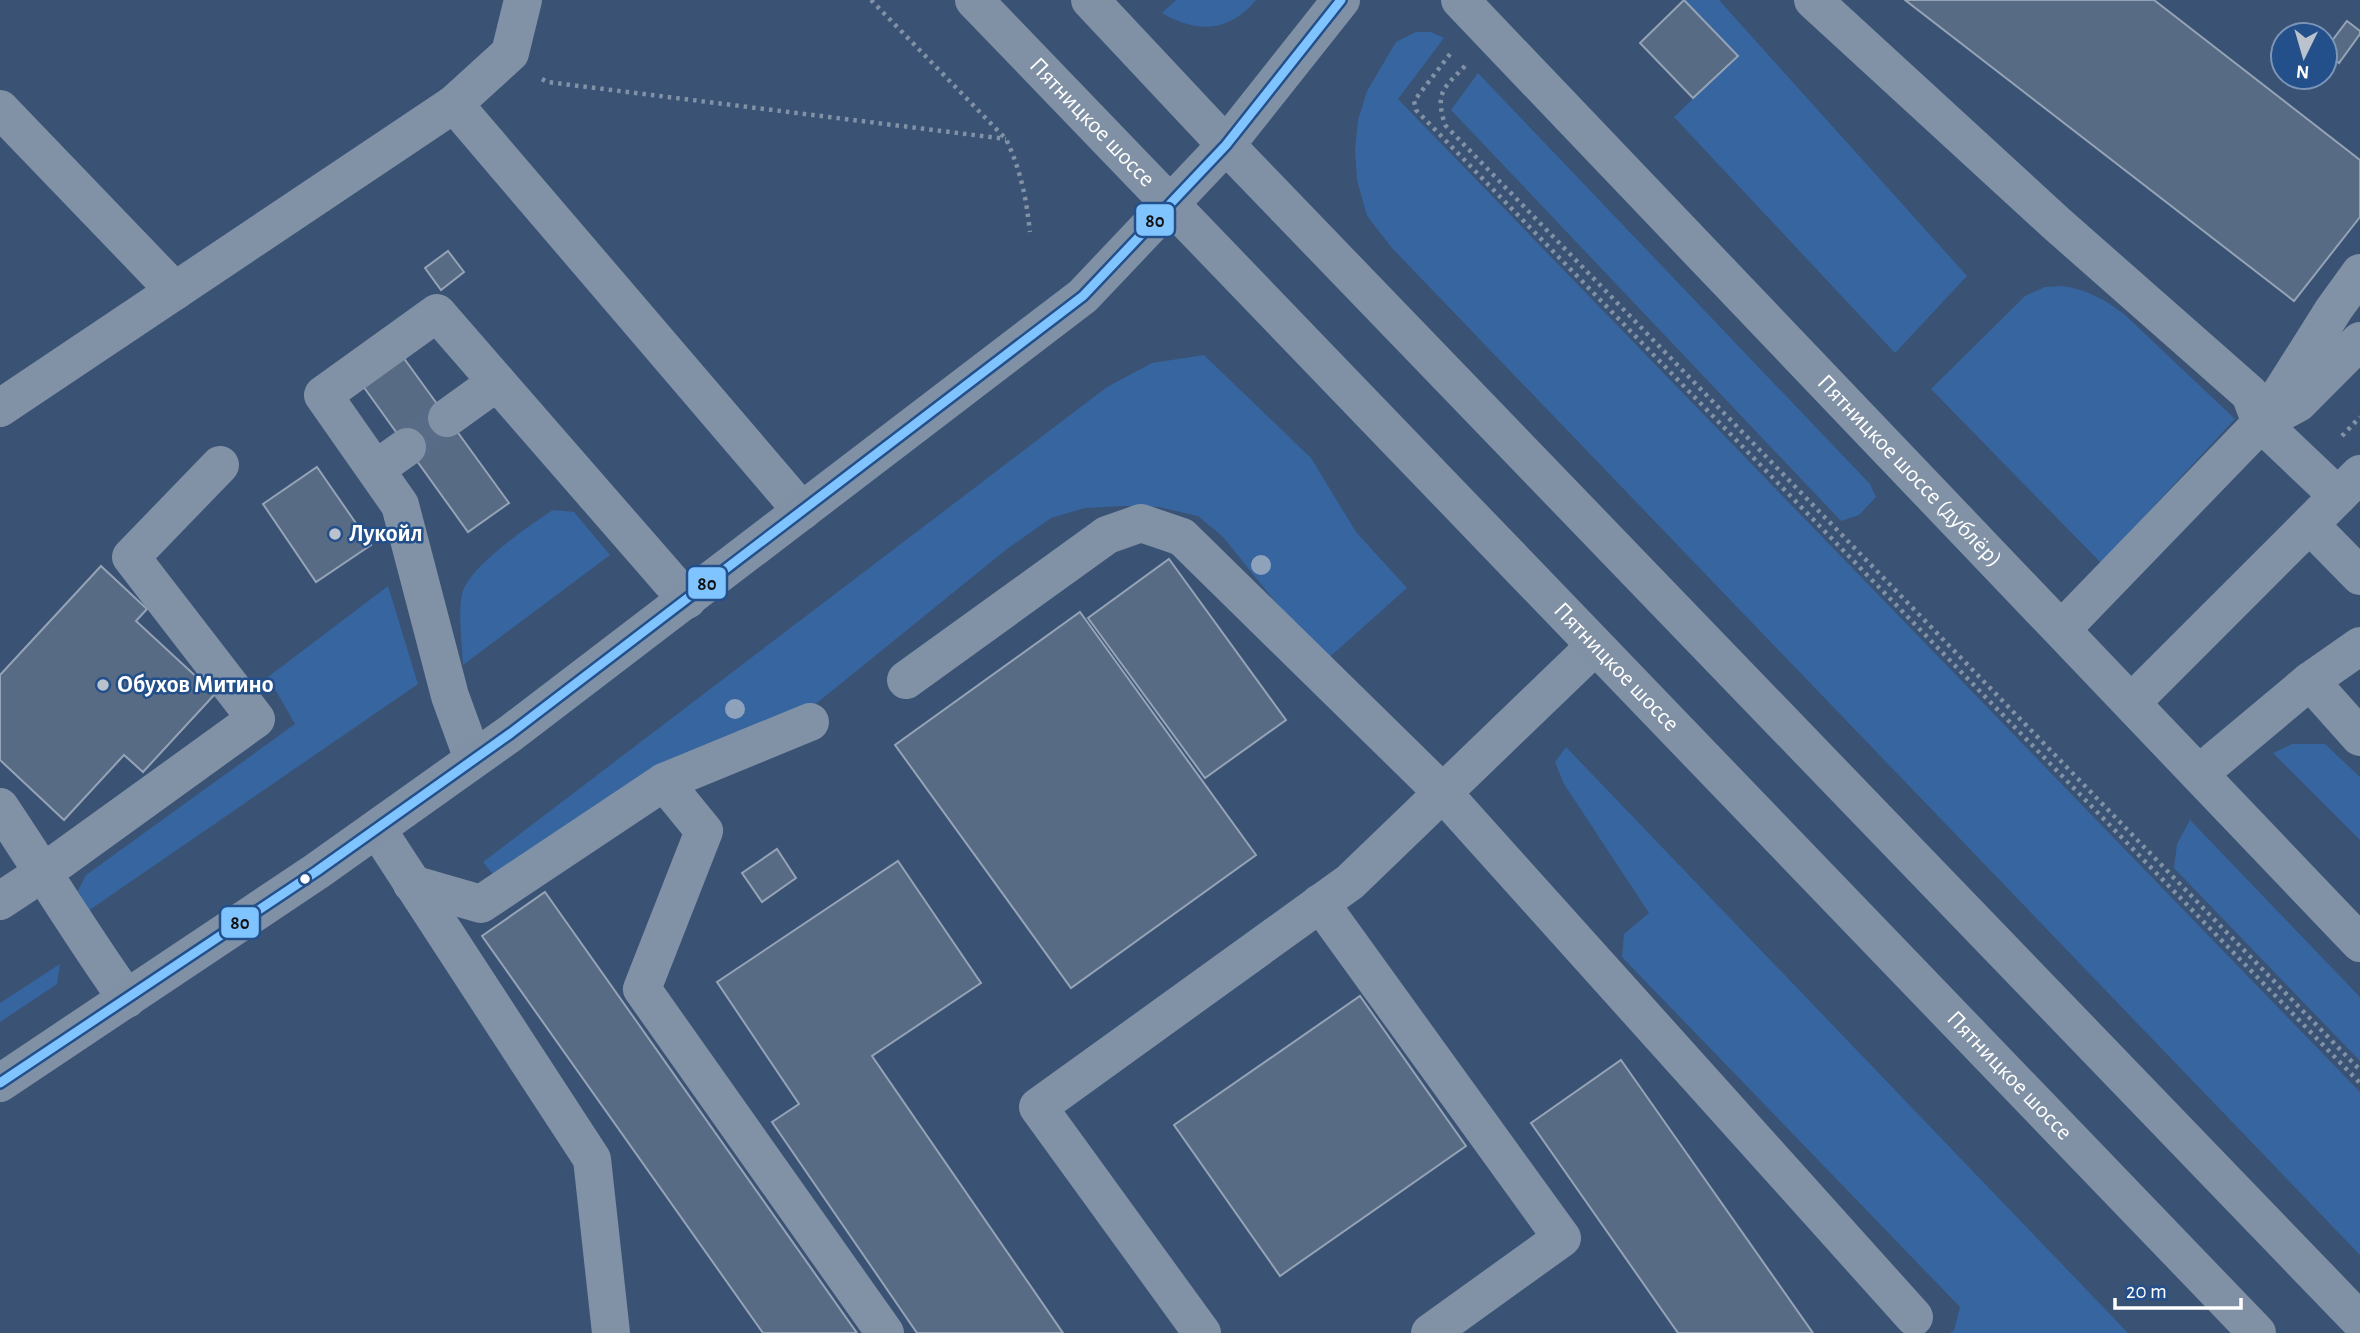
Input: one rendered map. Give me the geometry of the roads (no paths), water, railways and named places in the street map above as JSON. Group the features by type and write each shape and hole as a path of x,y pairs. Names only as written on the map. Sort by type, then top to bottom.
{"main road":[{"name":"Пятницкое шоссе","path":"974,0 2257,1333"},
{"path":"1090,0 1226,145 2360,1321"},
{"path":"0,1083 377,829 511,733 1083,296 1226,145 1342,0"}],"street":[{"path":"0,408 454,104 510,53 523,0"},
{"name":"Пятницкое шоссе (дублёр)","path":"1460,0 2360,943"},
{"path":"1813,0 2057,224 2250,394 2261,423 2349,485 2132,702"},
{"path":"454,104 802,511"},
{"path":"0,109 175,291"},
{"path":"2062,629 2261,423 2360,273"},
{"path":"473,759 450,696 400,505 323,395 437,313 687,600"},
{"path":"2261,423 2298,403 2360,341"},
{"path":"447,418 497,382"},
{"path":"376,469 407,447"},
{"path":"0,901 256,719 131,557 220,465"},
{"path":"906,680 1107,535 1141,523 1182,537 1443,793 1914,1317"},
{"path":"2310,525 2360,576"},
{"path":"1202,1333 1038,1107 1350,882 1595,646"},
{"path":"2200,773 2310,681 2360,646"},
{"path":"2310,681 2360,737"},
{"path":"412,884 481,904 664,782 810,722"},
{"path":"664,782 704,831 642,989 885,1333"},
{"path":"0,807 44,872 83,938 127,999"},
{"path":"377,829 592,1159 611,1333"},
{"path":"1320,903 1562,1238 1430,1333"}],"tunnel":[{"path":"407,447 447,418"}],"place":[{"name":"Лукойл","path":"335,534"},
{"name":"Обухов Митино","path":"103,685"}]}
